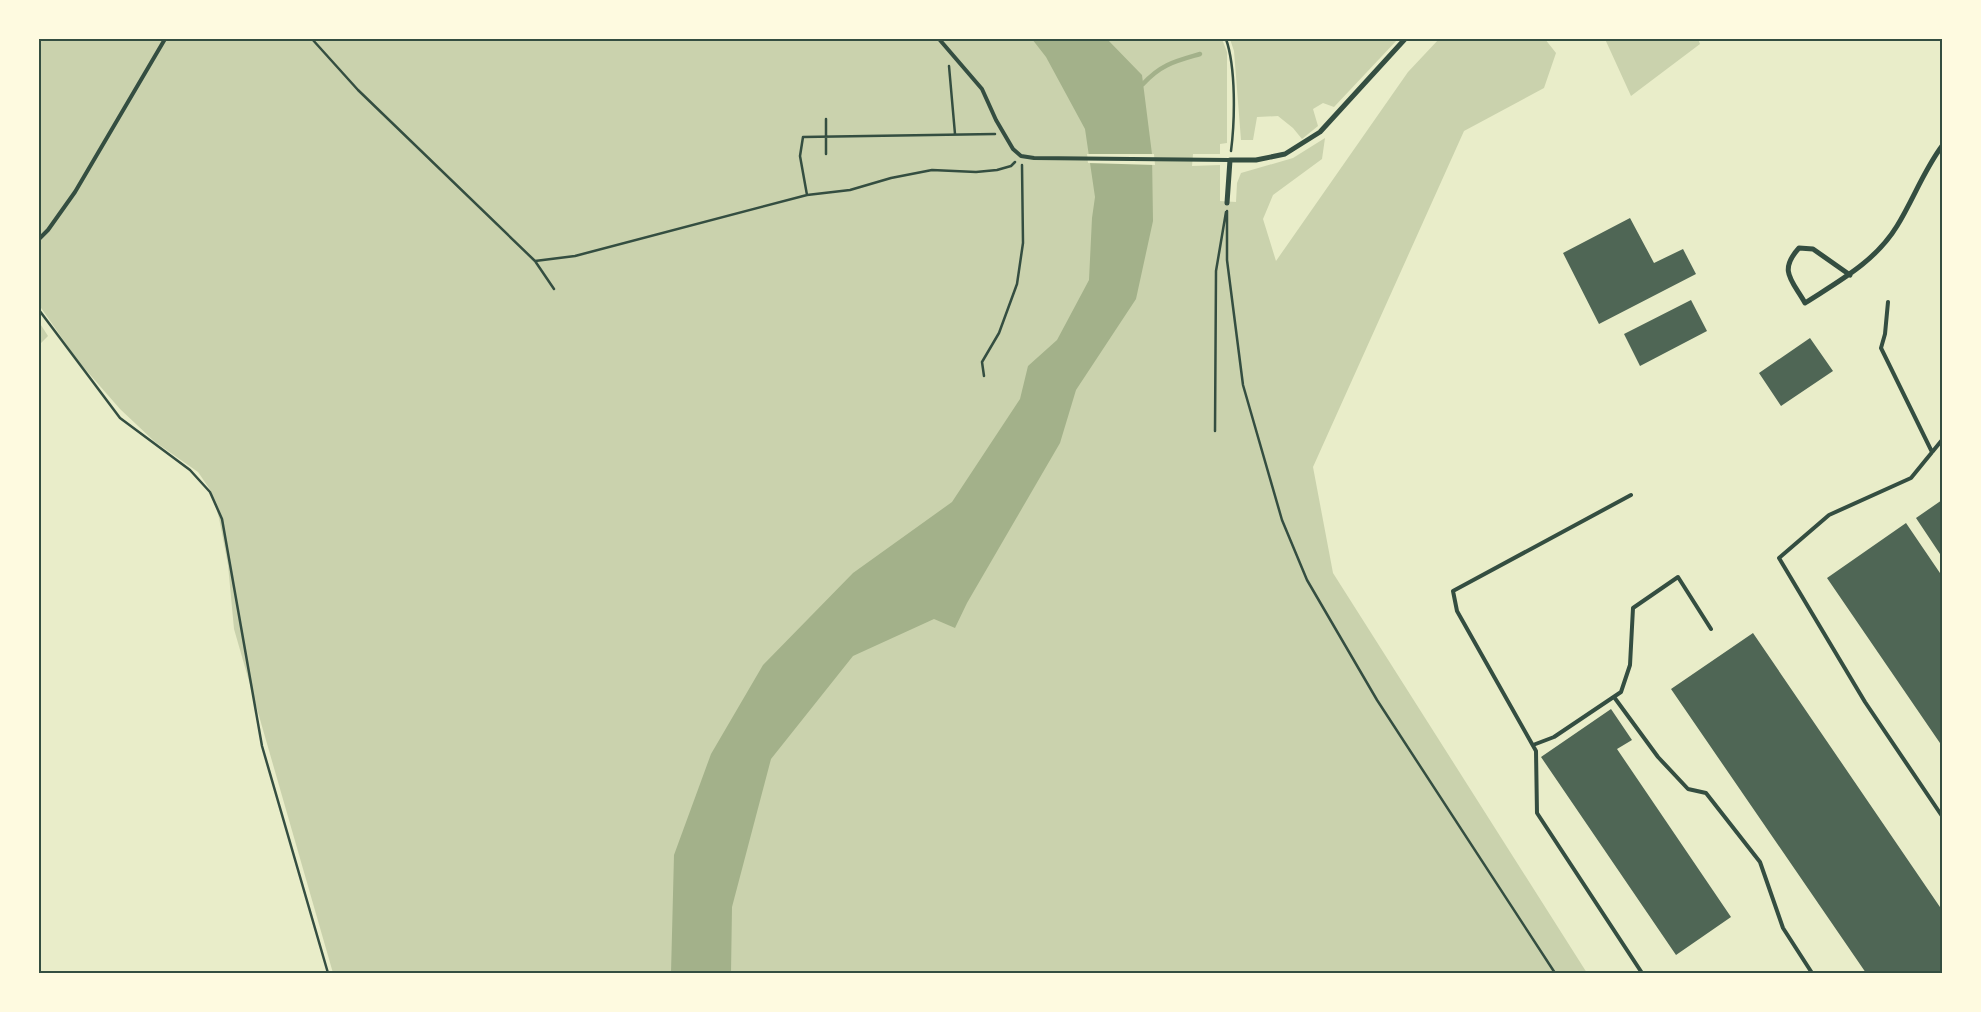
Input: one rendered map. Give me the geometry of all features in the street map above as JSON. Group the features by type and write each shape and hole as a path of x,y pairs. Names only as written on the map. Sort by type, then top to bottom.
{"street":[{"path":"1227,203 1230,160 1256,160 1284,154 1320,132 1404,39"},
{"path":"1850,274 1813,249 1799,248 1789,258 1788,272 1805,303 1850,274 1875,255 1897,227 1942,146"}],"lane":[{"path":"39,239 48,230 74,192 165,39"},
{"path":"939,39 982,89 1004,134 1013,149 1021,156 1034,158 1230,160"},
{"path":"1888,302 1885,334 1881,348 1932,452"},
{"path":"1942,440 1911,478 1829,515 1779,558 1865,702 1942,816"},
{"path":"1631,495 1453,591 1457,611 1536,751 1537,813 1642,973"},
{"path":"1533,744 1554,737 1621,692 1630,665 1633,608 1678,577 1711,629"},
{"path":"1614,697 1658,757 1688,790 1706,793 1760,862 1783,928 1812,973"}],"path":[{"path":"312,39 358,90 535,261 554,289"},
{"path":"1226,39 1231,53 1234,130 1230,160"},
{"path":"955,56 949,63 955,134"},
{"path":"826,119 828,136 826,154"},
{"path":"807,195 800,156 803,137 992,134"},
{"path":"535,261 574,256 807,195 850,190 891,178 932,170 976,172 997,170 1011,166 1021,156"},
{"path":"984,376 982,362 998,333 1017,284 1022,243 1021,156"},
{"path":"1215,431 1216,271 1227,203"},
{"path":"1227,203 1227,260 1243,385 1282,520 1307,580 1377,700 1555,973"},
{"path":"39,310 120,418 190,470 210,492 222,519 262,746 328,973"}],"shaded area":[{"path":"39,39 1222,39 1227,52 1227,143 1220,144 1220,154 1193,154 1192,166 1220,165 1220,201 1236,202 1237,183 1241,173 1293,158 1325,138 1322,159 1273,195 1263,219 1276,261 1408,72 1439,39 1545,39 1556,53 1544,88 1464,131 1313,467 1333,573 1587,973 333,973 234,629 228,565 219,518 211,491 198,472 155,442 120,409 78,361 39,305"},
{"path":"1032,39 1107,39 1142,75 1152,154 1153,221 1136,299 1076,390 1060,443 967,603 955,628 934,619 853,656 771,759 732,907 731,973 671,973 674,855 711,754 763,665 853,573 952,502 1020,399 1028,366 1057,340 1089,280 1095,197 1085,129 1046,57"},
{"path":"1230,39 1398,39 1334,107 1323,103 1313,109 1318,126 1302,139 1293,128 1278,116 1257,117 1253,140 1241,140 1234,51"},
{"path":"1605,39 1698,39 1700,44 1631,96"},
{"path":"39,322 48,336 39,345"}],"pier":[{"path":"1087,154 1154,154 1155,165 1088,163"}],"building":[{"path":"1630,218 1654,263 1683,249 1696,274 1599,324 1563,253"},
{"path":"1691,300 1707,331 1640,366 1624,334"},
{"path":"1810,338 1833,371 1781,406 1759,373"},
{"path":"1942,500 1942,557 1916,518"},
{"path":"1906,523 1942,576 1942,746 1827,578"},
{"path":"1753,633 1942,910 1942,973 1866,973 1671,689"},
{"path":"1611,709 1632,740 1617,749 1731,917 1676,955 1541,757"}],"waterway":[{"path":"1143,84 1156,72 1176,61 1200,54"}]}
